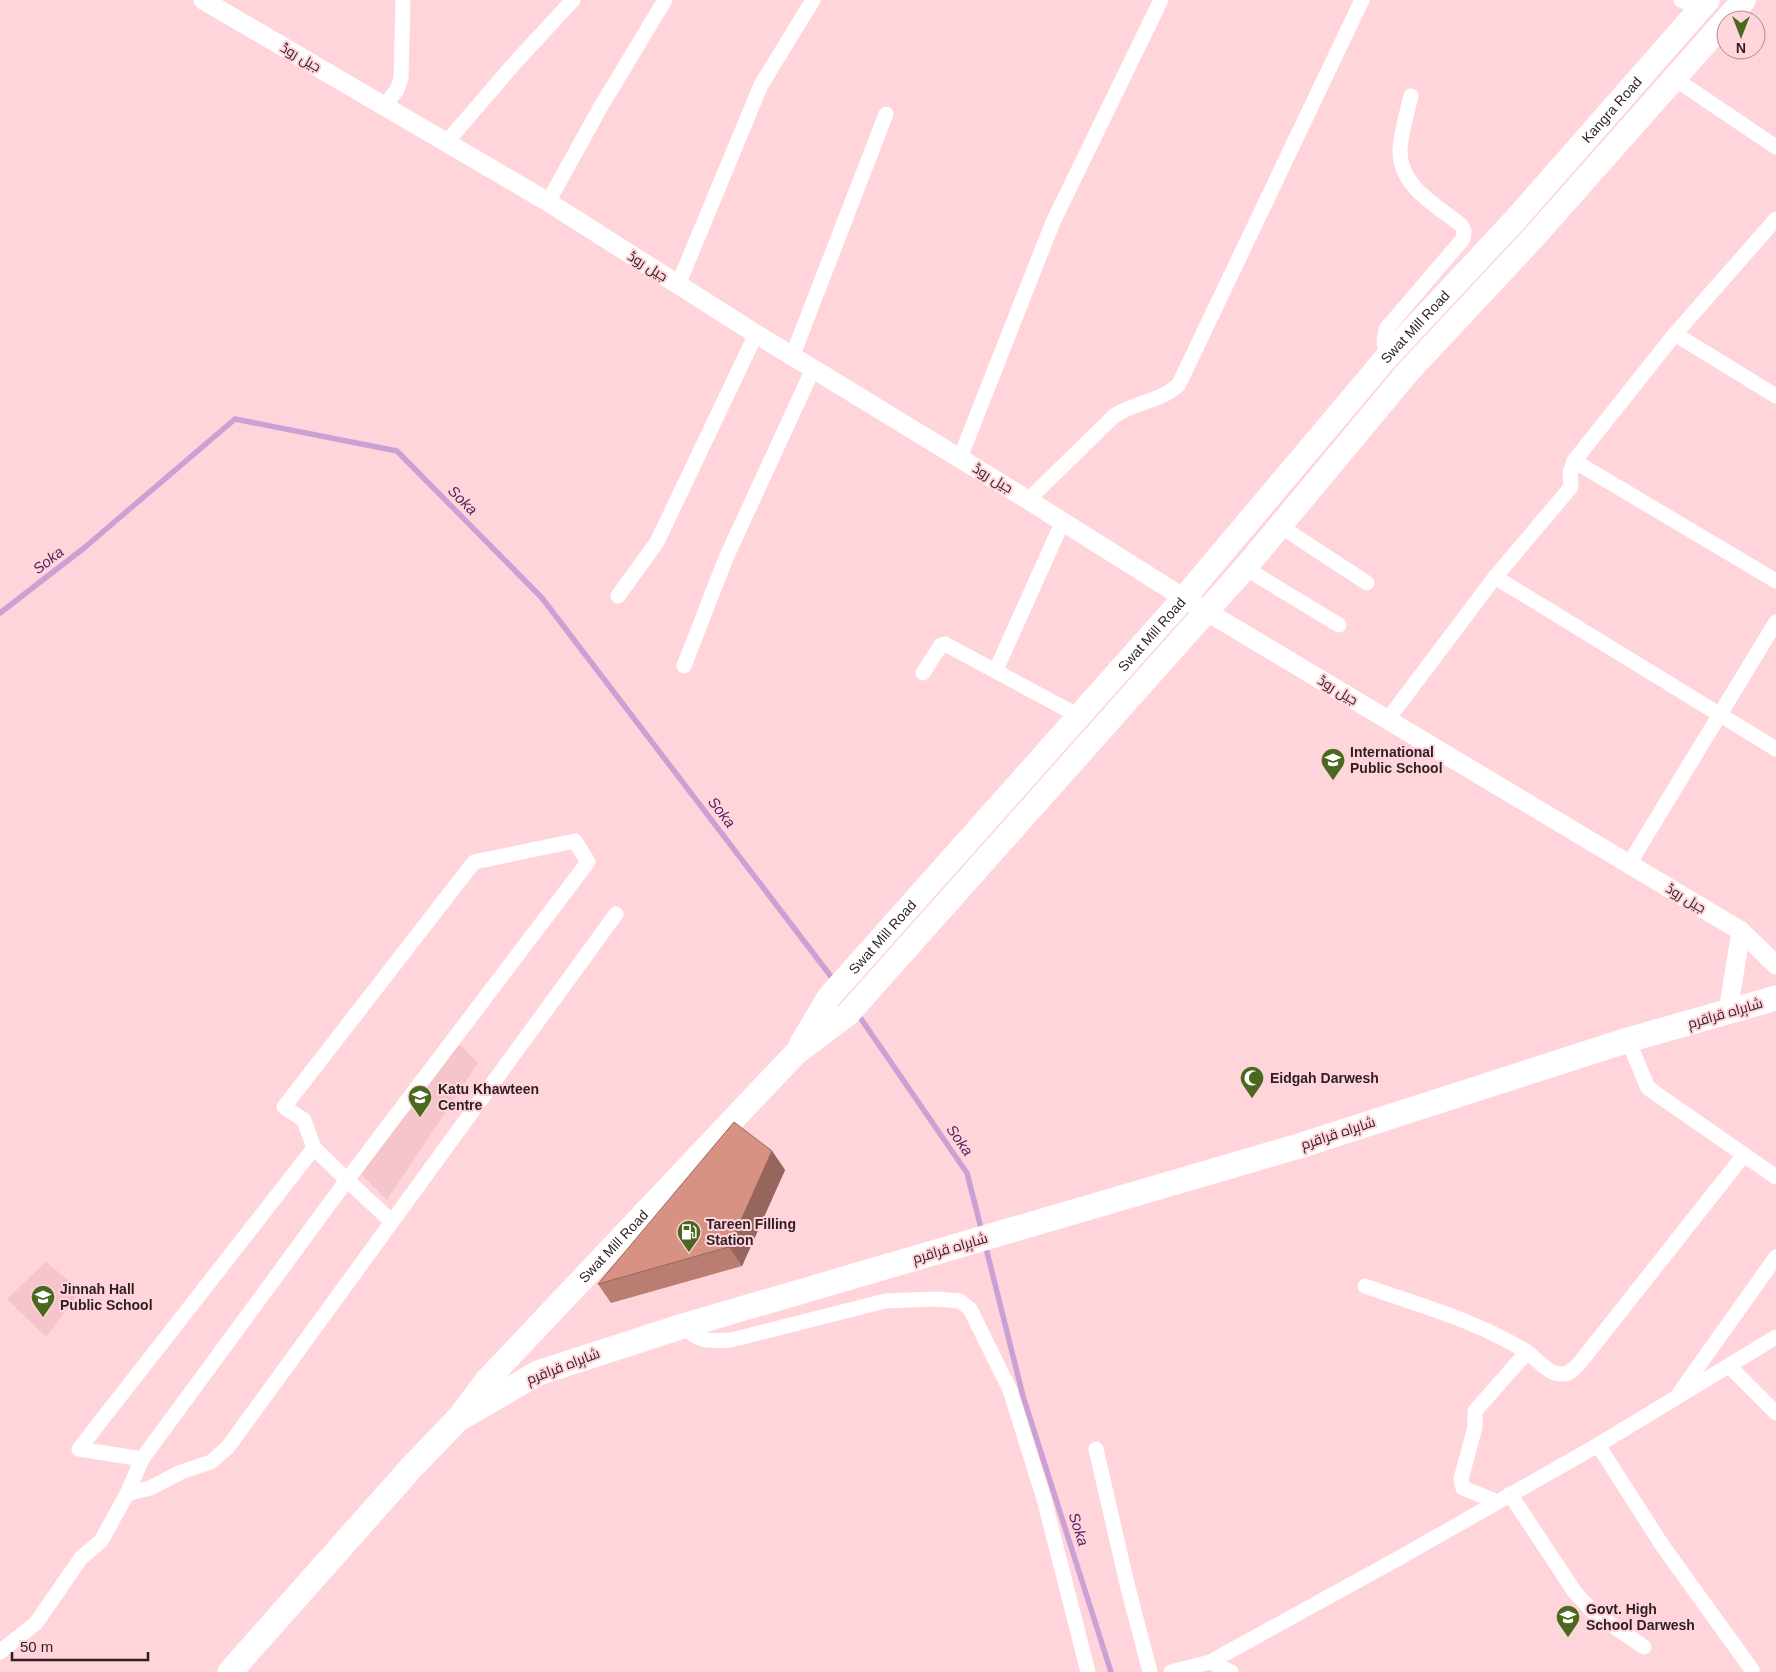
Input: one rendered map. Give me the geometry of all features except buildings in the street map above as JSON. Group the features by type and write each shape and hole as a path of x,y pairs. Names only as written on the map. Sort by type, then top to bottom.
{"highway":[{"name":"شاہراہ قراقرم","path":"230,1672 411,1468 457,1420 538,1372 683,1326 1299,1146 1628,1040 1776,998"}],"main road":[{"name":"Kangra Road","path":"1735,10 1744,0"},
{"name":"Kangra Road","path":"1515,220 1696,3"},
{"name":"Kangra Road","path":"1534,237 1716,32"},
{"name":"Swat Mill Road","path":"795,1054 829,997 1184,598 1387,356 1515,220"},
{"name":"Swat Mill Road","path":"457,1420 487,1380 795,1054 848,1014 1245,568 1407,373 1534,237"}],"street":[{"name":"جیل روڈ","path":"203,0 548,202 756,334 960,458 1184,598 1742,931 1776,965"},
{"path":"384,106 397,90 401,78 403,0"},
{"path":"446,143 513,65 573,0"},
{"path":"548,202 600,108 664,0"},
{"path":"678,285 761,86 813,0"},
{"path":"960,458 1053,222 1161,0"},
{"path":"1028,500 1114,416 1129,407 1168,392 1179,384 1362,0"},
{"path":"1675,79 1776,147"},
{"path":"1387,356 1384,341 1386,329 1463,239 1464,231 1461,225 1419,192 1404,172 1400,148 1411,96"},
{"path":"792,356 886,114"},
{"path":"1388,719 1495,578 1570,487 1570,472 1574,461 1675,334 1776,219"},
{"path":"618,596 657,542 756,334"},
{"path":"1675,334 1775,395"},
{"path":"684,666 726,558 813,369"},
{"path":"1574,461 1776,581"},
{"path":"996,670 1062,522"},
{"path":"1280,526 1367,583"},
{"path":"1245,568 1340,624"},
{"path":"1495,578 1776,749"},
{"path":"1629,864 1718,714 1776,622"},
{"path":"923,674 942,645 945,644 1079,716"},
{"path":"0,1652 36,1623 81,1558 101,1541 127,1494 142,1459 347,1180 588,862 575,841 474,862 284,1107 304,1120 314,1148 347,1180 392,1222"},
{"path":"127,1494 150,1488 181,1472 211,1462 228,1447 616,914"},
{"path":"1728,1012 1742,931"},
{"path":"1628,1040 1648,1088 1776,1177"},
{"path":"142,1459 79,1449 314,1148"},
{"path":"1365,1286 1489,1331 1526,1352 1554,1373 1564,1375 1573,1370 1744,1155"},
{"path":"1676,1398 1776,1257"},
{"path":"683,1326 694,1338 705,1341 730,1340 885,1301 937,1298 960,1301 970,1309 1010,1390 1044,1499 1088,1672"},
{"path":"1171,1672 1210,1662 1598,1445 1776,1337"},
{"path":"1495,1501 1463,1488 1461,1479 1476,1428 1476,1410 1526,1352"},
{"path":"1729,1366 1776,1413"},
{"path":"1598,1445 1662,1545 1752,1670"},
{"path":"1096,1449 1126,1584 1150,1672"},
{"path":"1510,1494 1574,1591 1593,1612 1644,1647"},
{"path":"1210,1662 1232,1672"}],"shaded area":[{"name":"Katu Khawteen Centre","path":"454,1039 478,1063 387,1200 361,1174"},
{"name":"Jinnah Hall Public School","path":"46,1262 81,1290 46,1337 7,1299"}],"waterway":[{"name":"Soka","path":"0,613 84,548 235,419 397,451 542,598 836,983"},
{"name":"Soka","path":"857,1013 967,1173 982,1232"},
{"name":"Soka","path":"985,1244 1023,1396 1111,1672"}],"place":[{"name":"International Public School","path":"1333,781"},
{"name":"Eidgah Darwesh","path":"1252,1099"},
{"name":"Katu Khawteen Centre","path":"420,1118"},
{"name":"Tareen Filling Station","path":"689,1253"},
{"name":"Jinnah Hall Public School","path":"43,1318"},
{"name":"Govt. High School Darwesh","path":"1568,1638"}]}
